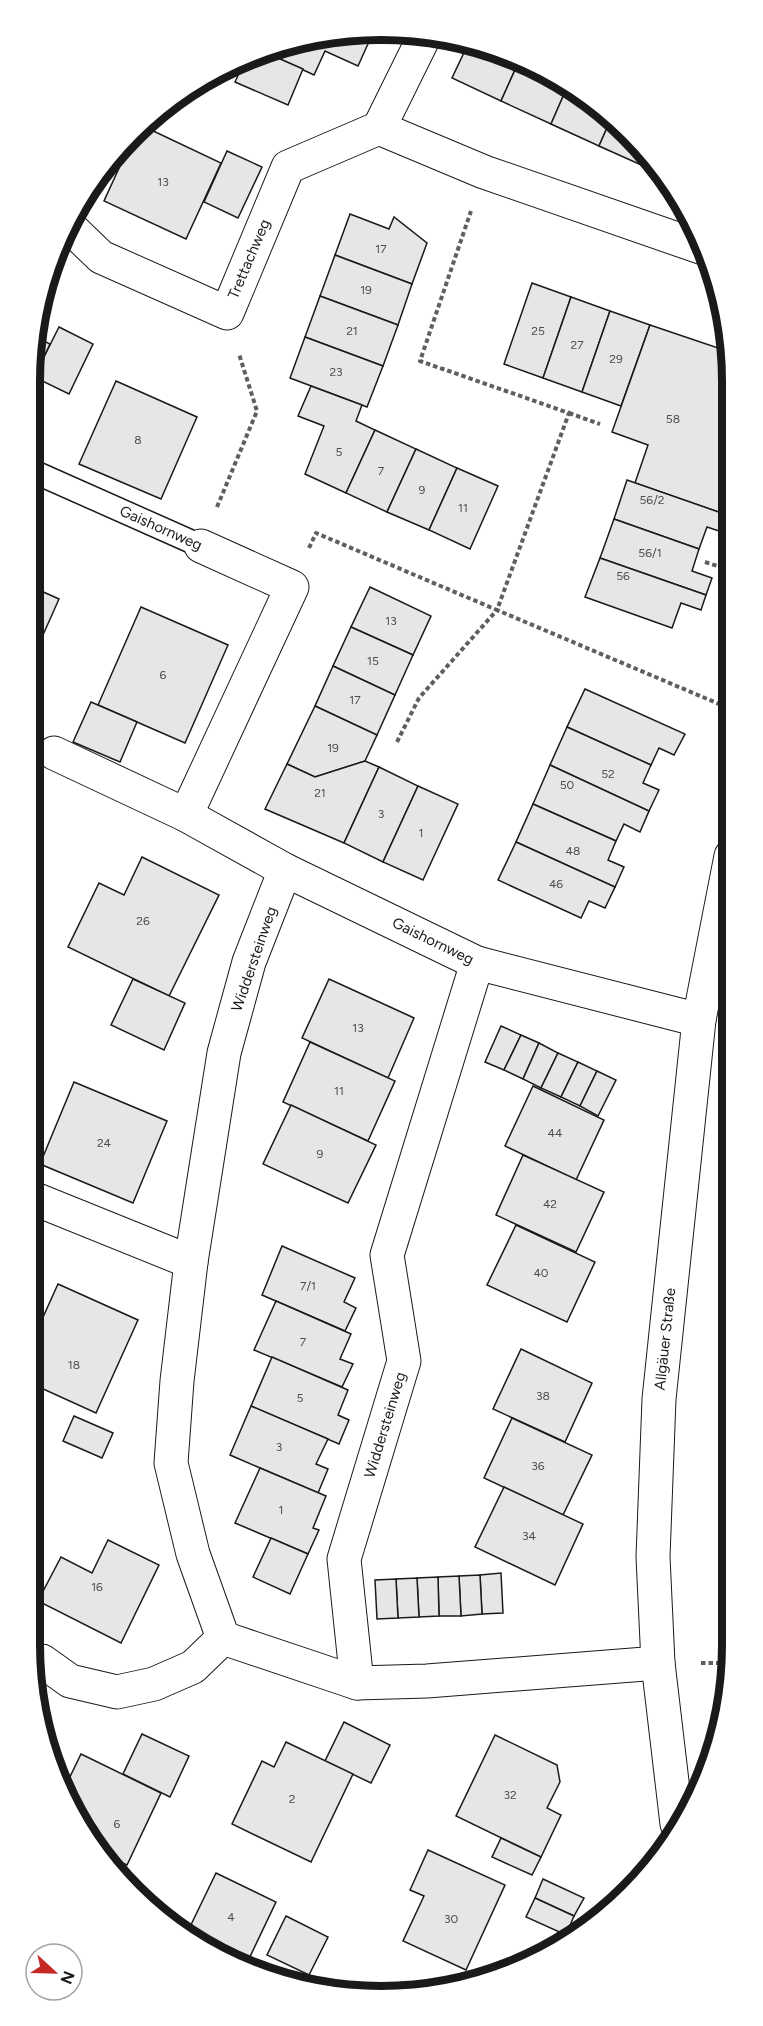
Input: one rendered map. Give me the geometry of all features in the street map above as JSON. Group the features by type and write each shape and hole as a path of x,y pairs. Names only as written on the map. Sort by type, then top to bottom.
{"street":[{"path":"421,43 379,128 483,172 694,244"},
{"name":"Trettachweg","path":"75,232 101,257 227,313 288,167 379,128"},
{"name":"Gaishornweg","path":"201,546 292,587"},
{"path":"186,815 292,587"},
{"name":"Gaishornweg","path":"54,753 186,815 285,870 477,963 699,1020"},
{"name":"Widdersteinweg","path":"223,1638 194,1554 171,1463 191,1262 224,1053 249,962 285,870"},
{"name":"Allgäuer Straße","path":"676,1816 658,1663 653,1557 659,1400 699,1020 722,902"},
{"name":"Widdersteinweg","path":"357,1683 344,1558 404,1361 387,1255 477,963"},
{"path":"41,1201 191,1262"},
{"path":"41,1661 70,1681 117,1692 154,1684 193,1667 223,1638 357,1683 428,1681 658,1663"}],"lane":[{"name":"Gaishornweg","path":"41,475 201,546"}],"path":[{"path":"483,172 420,362 600,424"},
{"path":"201,546 257,411 227,313"},
{"path":"397,742 419,698 497,610 569,413"},
{"path":"292,587 316,533 722,705"},
{"path":"705,562 722,567"}],"building":[{"path":"369,41 358,66 325,51 314,75 276,58 315,47"},
{"path":"465,51 516,68 501,101 452,78"},
{"path":"277,57 303,69 288,105 235,82 240,72"},
{"path":"516,68 564,94 551,124 501,101"},
{"path":"564,94 608,126 599,146 551,124"},
{"path":"608,126 647,167 599,146"},
{"path":"151,130 221,163 186,239 104,201 123,159"},
{"path":"227,151 262,167 238,218 204,202"},
{"path":"350,214 389,229 394,217 427,243 412,284 335,255"},
{"path":"335,255 412,284 398,325 320,296"},
{"path":"532,283 571,297 543,378 504,364"},
{"path":"320,296 398,325 383,366 305,337"},
{"path":"571,297 610,311 582,392 543,378"},
{"path":"610,311 650,325 621,406 582,392"},
{"path":"650,325 721,349 722,513 635,483 648,445 612,432"},
{"path":"59,327 93,344 69,394 41,380 41,363"},
{"path":"305,337 383,366 367,407 290,378"},
{"path":"43,340 50,344 41,363"},
{"path":"116,381 197,417 161,499 79,464"},
{"path":"311,386 362,405 356,421 375,430 346,493 305,474 324,426 298,416"},
{"path":"375,430 416,449 387,512 346,493"},
{"path":"416,449 457,468 429,530 387,512"},
{"path":"457,468 498,486 470,549 429,530"},
{"path":"627,480 722,513 722,532 707,527 699,549 614,519"},
{"path":"614,519 699,549 692,571 712,578 706,595 600,558"},
{"path":"600,558 706,595 701,610 681,603 672,628 585,597"},
{"path":"370,587 431,616 413,655 351,627"},
{"path":"41,591 59,599 41,640"},
{"path":"141,607 228,645 185,743 98,705"},
{"path":"351,627 413,655 395,695 333,666"},
{"path":"333,666 395,695 377,735 315,706"},
{"path":"585,689 685,734 674,755 659,748 651,765 567,727"},
{"path":"91,702 137,722 120,762 73,742"},
{"path":"315,706 377,735 365,761 315,777 287,764"},
{"path":"567,727 651,765 643,783 659,790 649,811 550,765"},
{"path":"365,761 379,767 344,843 265,809 287,764 315,777"},
{"path":"550,765 649,811 640,832 624,824 616,841 533,804"},
{"path":"379,767 418,786 383,862 344,843"},
{"path":"418,786 458,804 423,880 383,862"},
{"path":"533,804 616,841 608,860 624,867 615,887 516,842"},
{"path":"516,842 615,887 605,908 589,901 581,918 498,880"},
{"path":"142,857 219,895 169,996 68,947 99,883 124,895"},
{"path":"133,979 185,1003 164,1050 111,1025"},
{"path":"329,979 414,1018 388,1078 302,1038"},
{"path":"501,1026 521,1035 504,1070 485,1062"},
{"path":"521,1035 539,1043 523,1079 504,1070"},
{"path":"310,1042 395,1081 368,1141 283,1102"},
{"path":"539,1043 558,1053 541,1088 523,1079"},
{"path":"558,1053 578,1062 561,1097 541,1088"},
{"path":"578,1062 597,1071 580,1106 561,1097"},
{"path":"597,1071 616,1080 598,1116 580,1106"},
{"path":"74,1082 167,1121 133,1203 41,1164"},
{"path":"533,1086 604,1120 576,1180 505,1146"},
{"path":"291,1105 376,1145 348,1203 263,1164"},
{"path":"523,1155 604,1192 576,1252 496,1215"},
{"path":"516,1225 595,1262 567,1322 487,1285"},
{"path":"282,1246 355,1278 344,1302 356,1308 345,1331 262,1295"},
{"path":"58,1284 138,1320 96,1413 41,1388 41,1322"},
{"path":"276,1301 351,1334 340,1359 353,1364 342,1387 254,1350"},
{"path":"521,1349 592,1383 565,1442 493,1409"},
{"path":"272,1357 348,1390 338,1415 349,1420 339,1444 251,1406"},
{"path":"251,1406 328,1439 316,1464 328,1469 318,1493 230,1455"},
{"path":"74,1416 113,1433 102,1458 63,1441"},
{"path":"512,1418 592,1455 563,1515 484,1478"},
{"path":"260,1468 326,1496 313,1528 319,1530 308,1554 235,1523"},
{"path":"504,1487 583,1524 555,1585 475,1547"},
{"path":"271,1538 308,1554 290,1594 253,1577"},
{"path":"108,1540 159,1565 121,1643 41,1603 41,1595 61,1557 92,1573"},
{"path":"501,1573 503,1613 482,1614 480,1575"},
{"path":"480,1575 482,1614 461,1616 459,1576"},
{"path":"459,1576 461,1616 439,1616 438,1577"},
{"path":"438,1577 439,1616 419,1617 417,1578"},
{"path":"417,1578 419,1617 398,1618 396,1579"},
{"path":"396,1579 398,1618 377,1619 375,1580"},
{"path":"344,1722 390,1745 371,1783 325,1761"},
{"path":"142,1734 189,1756 170,1797 123,1774"},
{"path":"495,1735 557,1765 560,1782 547,1808 561,1815 541,1857 456,1816"},
{"path":"286,1742 353,1774 311,1862 232,1824 262,1761 274,1767"},
{"path":"81,1754 161,1793 127,1865 119,1861 98,1834 68,1780"},
{"path":"501,1838 541,1857 532,1875 492,1857"},
{"path":"428,1850 505,1885 466,1970 403,1941 424,1896 410,1890"},
{"path":"216,1873 276,1902 249,1959 190,1927"},
{"path":"543,1879 584,1898 574,1916 535,1898"},
{"path":"535,1898 574,1916 568,1930 562,1933 526,1917"},
{"path":"286,1916 328,1937 309,1975 267,1955"}]}
